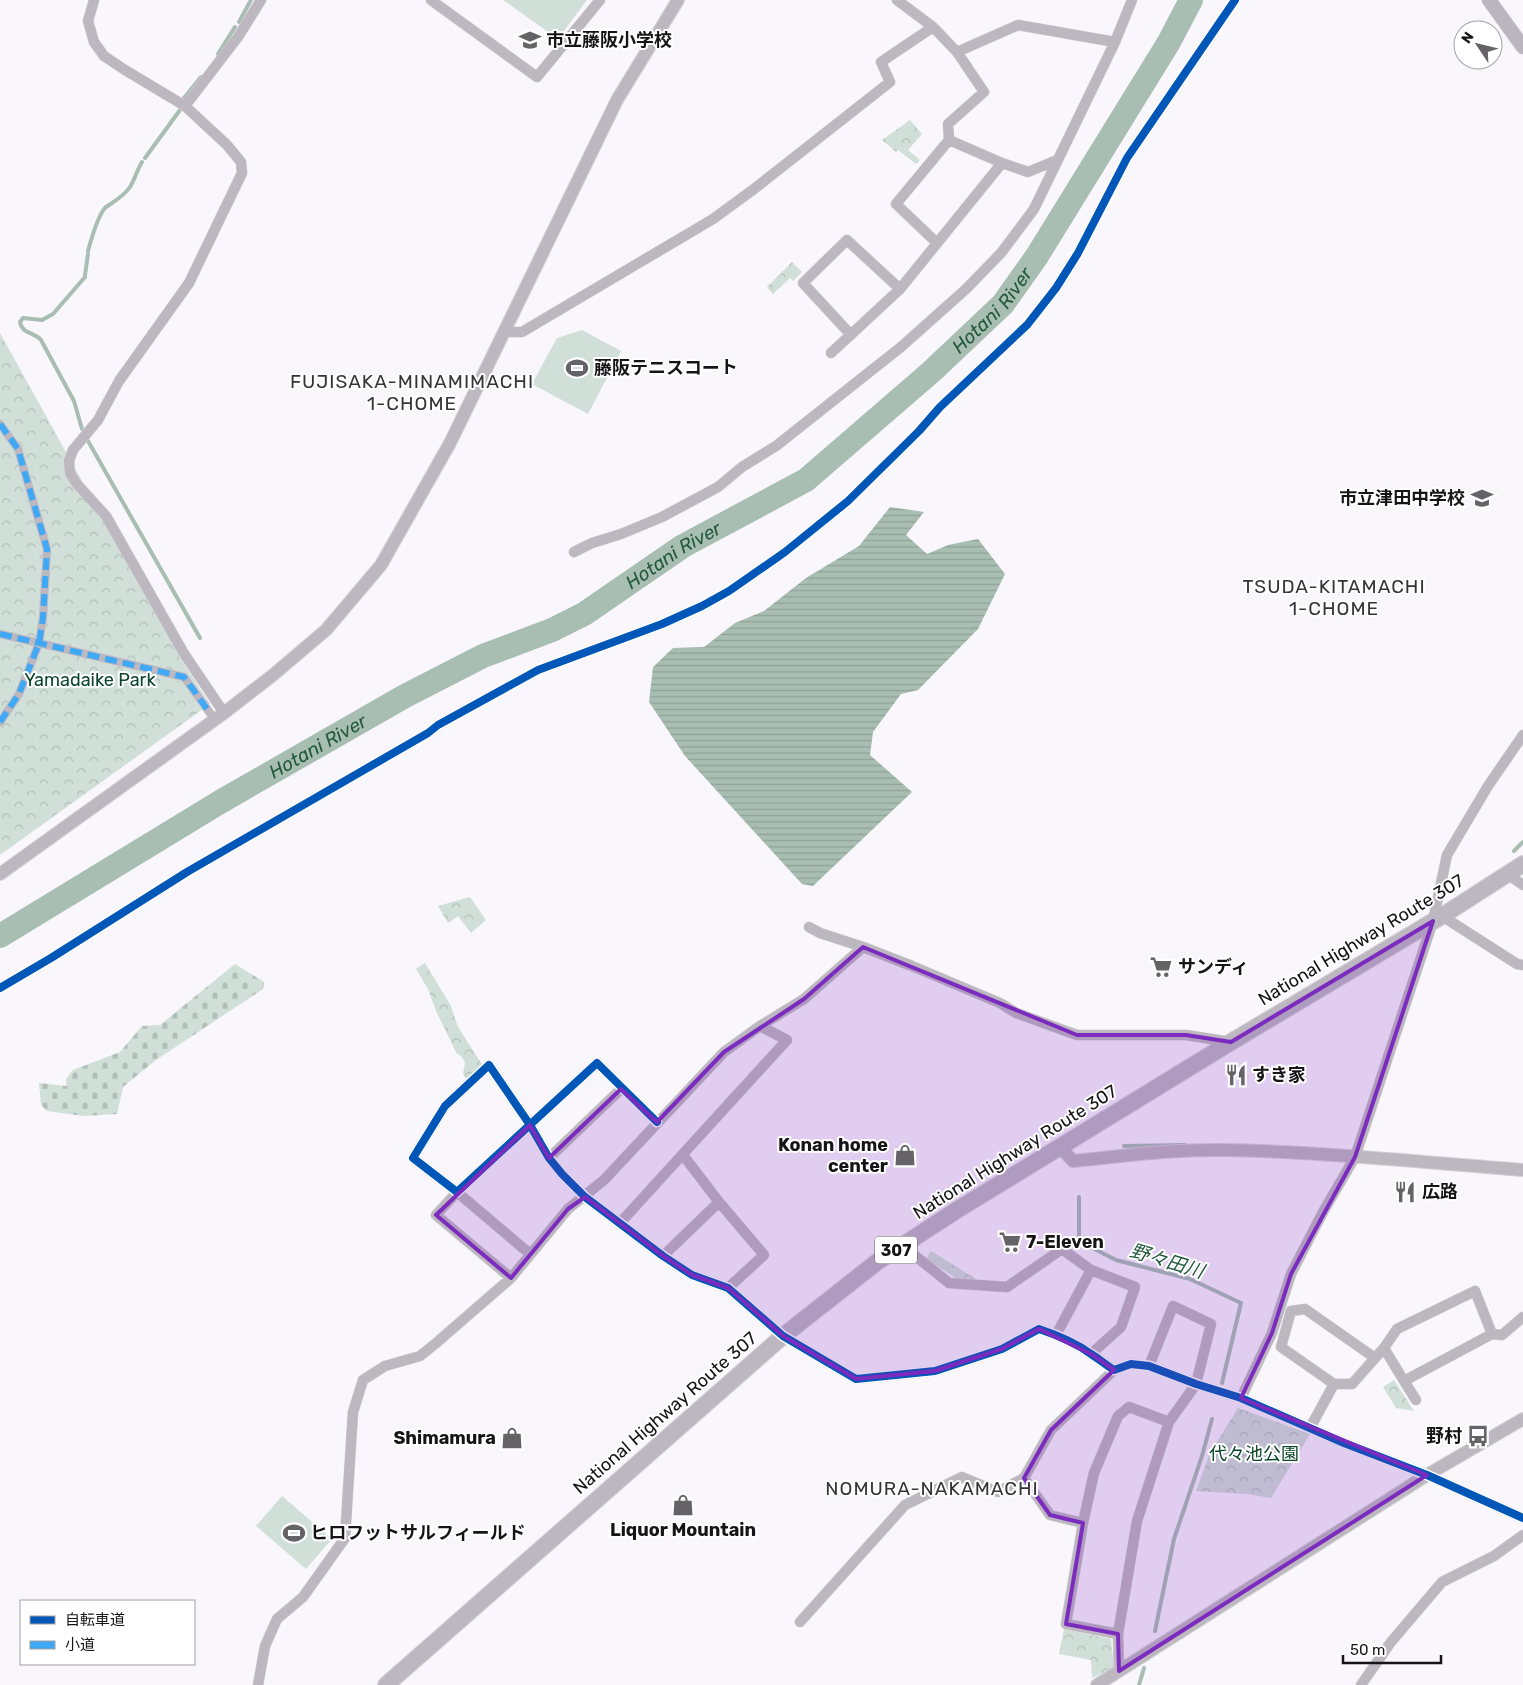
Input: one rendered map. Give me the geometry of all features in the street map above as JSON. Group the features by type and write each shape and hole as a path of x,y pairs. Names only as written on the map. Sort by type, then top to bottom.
{"highway":[{"name":"National Highway Route 307","path":"386,1685 784,1336 877,1262 1060,1147 1438,918 1523,864"}],"main road":[{"path":"1489,0 1523,47"}],"street":[{"path":"94,0 88,20 94,42 104,56 185,106 241,162 242,173 189,283 119,381 98,420 73,450 69,461 70,473 76,483 106,516 183,652 224,713"},
{"path":"185,106 238,37 261,0"},
{"path":"431,0 537,77 600,0"},
{"path":"0,874 224,713 274,674 326,630 381,565 450,443 617,100 678,0"},
{"path":"897,0 933,27 957,52 984,92 948,124 949,140 896,204 938,243"},
{"path":"574,552 592,543 621,534 662,517 718,487 742,467 776,446 901,347 966,289 1001,253 1034,209 1115,42 1132,0"},
{"path":"957,52 1018,25 1115,42"},
{"path":"504,332 522,332 713,219 890,82 881,62 933,27"},
{"path":"949,140 1028,172 1057,160"},
{"path":"831,353 900,290 1002,163"},
{"path":"851,335 803,283 847,240 900,290"},
{"path":"0,424 18,449 47,549 43,618 39,643 19,694 0,722"},
{"path":"0,634 184,677 210,713"},
{"path":"1241,1398 1272,1333 1291,1274 1355,1156 1438,918 1447,855 1488,786 1523,735"},
{"path":"1504,876 1523,885"},
{"path":"1438,918 1465,930 1517,964 1523,965"},
{"path":"809,927 820,934 863,947 991,1000 1016,1013 1078,1035 1186,1036 1231,1042"},
{"path":"258,1685 265,1646 277,1619 304,1597 345,1538 353,1412 363,1380 385,1366 420,1356 511,1278 568,1210 604,1180 724,1052 760,1026 804,999 863,947"},
{"path":"620,1223 787,1040 760,1026"},
{"path":"511,1278 436,1215 457,1192 596,1063 657,1122"},
{"path":"530,1254 457,1192 413,1158 445,1106 489,1065 530,1125 549,1158 562,1174 585,1196 663,1256 692,1275 728,1288 784,1336 856,1379 935,1371 1002,1349 1040,1329 1056,1334 1114,1370"},
{"path":"549,1158 621,1089"},
{"path":"1060,1147 1073,1161 1166,1152 1223,1150 1355,1156 1523,1170"},
{"path":"683,1155 719,1202 764,1255 728,1288"},
{"path":"663,1256 719,1202"},
{"path":"903,1246 949,1283 1006,1287 1062,1249 1091,1270 1135,1287 1121,1327 1091,1354"},
{"path":"1056,1334 1091,1270"},
{"path":"1375,1358 1305,1309 1291,1311 1281,1347 1334,1384 1352,1384 1384,1348 1398,1329 1476,1291 1492,1334"},
{"path":"1119,1671 1118,1634 1137,1521 1169,1422 1196,1384 1211,1324 1173,1306 1149,1366"},
{"path":"1404,1381 1492,1334 1502,1335 1523,1317"},
{"path":"1384,1348 1416,1400"},
{"path":"800,1622 904,1505 962,1477 998,1492 1024,1478 1051,1430 1114,1370 1131,1364 1149,1366 1196,1384 1241,1398 1426,1475 1523,1518"},
{"path":"1310,1428 1334,1384"},
{"path":"1118,1634 1066,1624 1083,1523 1094,1473 1118,1416 1129,1406 1169,1422"},
{"path":"1097,1685 1426,1475 1523,1419"},
{"path":"1024,1478 1050,1515 1083,1523"},
{"path":"1361,1685 1391,1642 1442,1582 1494,1556 1523,1535"}],"highlighted area":[{"path":"1433,921 1355,1157 1291,1274 1272,1333 1241,1398 1427,1475 1119,1671 1118,1634 1066,1624 1083,1523 1050,1515 1024,1478 1051,1430 1114,1370 1091,1354 1039,1329 1002,1349 935,1371 856,1379 783,1336 728,1288 692,1275 663,1256 585,1197 568,1209 511,1278 436,1215 530,1125 549,1158 621,1089 657,1122 724,1052 804,999 863,947 1077,1035 1186,1035 1231,1042"}],"green space":[{"path":"503,0 587,0 558,39"},
{"path":"910,120 922,134 908,150 920,160 916,164 898,150 896,152 882,140"},
{"path":"792,262 802,272 793,281 790,278 773,294 767,287"},
{"name":"藤阪テニスコート","path":"582,330 621,351 588,414 532,384 557,338"},
{"name":"Yamadaike Park","path":"0,333 179,656 210,704 0,855"},
{"path":"470,897 486,920 471,933 458,916 448,923 438,906"},
{"path":"425,963 451,1006 458,1027 483,1066 466,1079 463,1073 465,1063 461,1056 457,1054 436,1011 428,989 416,969"},
{"path":"235,964 264,982 263,989 156,1060 123,1087 117,1114 84,1116 47,1111 41,1105 39,1083 67,1086 66,1079 73,1070 120,1052 142,1026 160,1025"},
{"path":"931,1251 976,1279 956,1278 926,1259"},
{"path":"1394,1380 1414,1411 1396,1408 1383,1387"},
{"name":"代々池公園","path":"1238,1408 1310,1434 1271,1498 1247,1494 1196,1491 1210,1453"},
{"name":"ヒロフットサルフィールド","path":"282,1496 332,1539 306,1569 256,1526"},
{"path":"1064,1629 1111,1639 1114,1668 1092,1678 1091,1660 1059,1654"}],"shaded area":[{"path":"890,507 924,512 906,535 927,554 948,545 978,539 1005,574 978,629 918,690 901,694 873,732 870,755 912,792 813,886 802,884 685,756 649,702 653,667 673,648 704,647 735,623 764,611 806,578 859,546"}],"waterway":[{"path":"239,22 251,0"},
{"name":"Hotani River","path":"0,936 220,802 405,696 483,656 552,630 584,614 683,546 806,480 931,372 1003,304 1037,256 1169,42 1191,0"},
{"path":"218,54 235,27"},
{"path":"184,98 201,77"},
{"path":"145,158 180,110"},
{"path":"88,251 95,227 103,210 128,190 142,162"},
{"path":"85,275 88,254"},
{"path":"82,429 74,401 41,340 23,329 20,322 23,318 42,320 53,314 85,277"},
{"path":"88,441 200,638"},
{"name":"野々田川","path":"1514,851 1523,842"},
{"name":"野々田川","path":"1124,1146 1185,1145"},
{"name":"野々田川","path":"1079,1197 1079,1241 1116,1260 1190,1279 1241,1303 1222,1383"},
{"name":"野々田川","path":"1155,1631 1174,1539 1202,1456 1212,1419"},
{"name":"野々田川","path":"1139,1685 1144,1668"}],"marked path":[{"path":"0,424 18,449 47,549 43,618 39,643 19,694 0,722"},
{"path":"0,634 184,677 210,713"}],"cycle path":[{"path":"0,988 187,872 428,733 438,725 538,670 662,624 702,606 729,591 785,552 848,501 919,431 940,407 1027,325 1056,288 1078,253 1127,158 1235,0"},
{"path":"657,1122 597,1063 457,1192 413,1158 445,1106 489,1065 530,1125 549,1158 585,1197 663,1256 692,1275 728,1288 783,1336 856,1379 935,1371 1002,1349 1039,1329 1079,1346 1114,1370 1131,1364 1149,1366 1196,1384 1241,1398 1344,1443 1427,1475 1523,1518"}],"place":[{"name":"市立藤阪小学校","path":"530,40"},
{"name":"藤阪テニスコート","path":"577,368"},
{"name":"市立津田中学校","path":"1482,498"},
{"name":"サンディ","path":"1161,967"},
{"name":"すき家","path":"1236,1075"},
{"name":"Konan home center","path":"905,1155"},
{"name":"広路","path":"1405,1192"},
{"name":"7-Eleven","path":"1010,1242"},
{"name":"野村","path":"1478,1436"},
{"name":"Shimamura","path":"512,1438"},
{"name":"Liquor Mountain","path":"683,1505"},
{"name":"ヒロフットサルフィールド","path":"294,1533"}],"district":[{"name":"FUJISAKA-MINAMIMACHI 1-CHOME","path":"412,392"},
{"name":"TSUDA-KITAMACHI 1-CHOME","path":"1334,597"},
{"name":"NOMURA-NAKAMACHI","path":"932,1488"}]}
